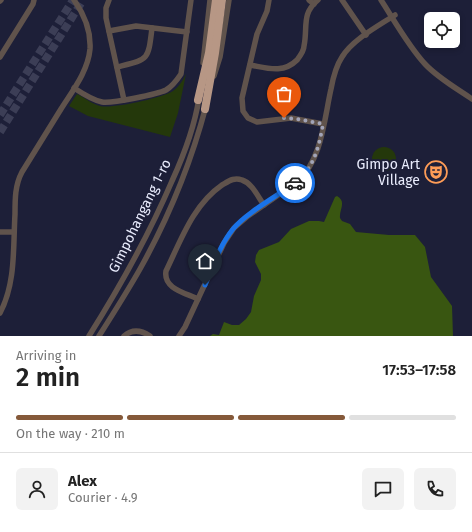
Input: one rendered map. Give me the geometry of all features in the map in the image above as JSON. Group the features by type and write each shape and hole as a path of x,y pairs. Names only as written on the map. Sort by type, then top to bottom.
{"highway":[{"path":"198,100 209,53 216,0"},
{"path":"205,110 215,54 222,0"}],"street":[{"path":"0,57 34,4 34,0"},
{"path":"0,313 11,284 16,190 19,176 86,67 90,47 90,35 74,0"},
{"path":"109,0 106,14 124,100"},
{"path":"74,88 89,98 108,103 162,92 174,84 181,74 191,0"},
{"name":"Gimpohangang 1-ro","path":"89,336 132,265 158,215 184,153 198,100 210,0"},
{"name":"Gimpohangang 1-ro","path":"98,336 140,268 168,214 186,172 220,57 229,0"},
{"path":"269,0 267,11 257,34 241,103 243,111 248,118 261,123 276,119 291,118 323,124"},
{"path":"342,0 366,35"},
{"path":"381,0 427,62 472,96"},
{"path":"385,0 415,52 425,64 439,76 472,99"},
{"path":"250,65 277,70 289,66 296,60 304,48 306,19 314,1"},
{"path":"178,336 185,327 230,234 238,224 297,182 313,163 318,150 333,81 339,61 350,47 394,16"},
{"path":"109,31 136,26 187,32"},
{"path":"116,67 142,60 145,57 150,49 152,28"},
{"path":"198,299 171,287 166,281 165,276 190,222 199,208 219,188 233,179 247,182 264,205"},
{"path":"0,232 14,232"},
{"path":"124,336 129,332 140,331 145,332 150,336"}],"green space":[{"path":"186,74 178,113 170,137 88,116 69,106 77,94 94,104 106,107 148,100 173,91"},
{"path":"384,147 389,148 395,154 395,164 389,170 384,171 379,170 373,164 372,159 373,154 379,148"},
{"path":"337,196 342,201 340,218 342,221 350,224 356,232 389,235 415,235 425,247 431,277 452,306 453,336 210,336 213,334 219,335 224,322 232,325 239,325 251,312 254,296 261,280 261,274 255,262 256,255 259,250 279,242 291,229 309,221 324,222 335,197"}],"tunnel":[{"path":"0,115 73,0"},
{"path":"0,132 83,0"}],"way so far":[{"path":"284,118 323,124 318,150 313,163 303,177 295,183"}],"place":[{"name":"Gimpo Art Village","path":"436,172"}],"route":[{"path":"205,285 224,243 234,228 248,216 295,183"}]}
